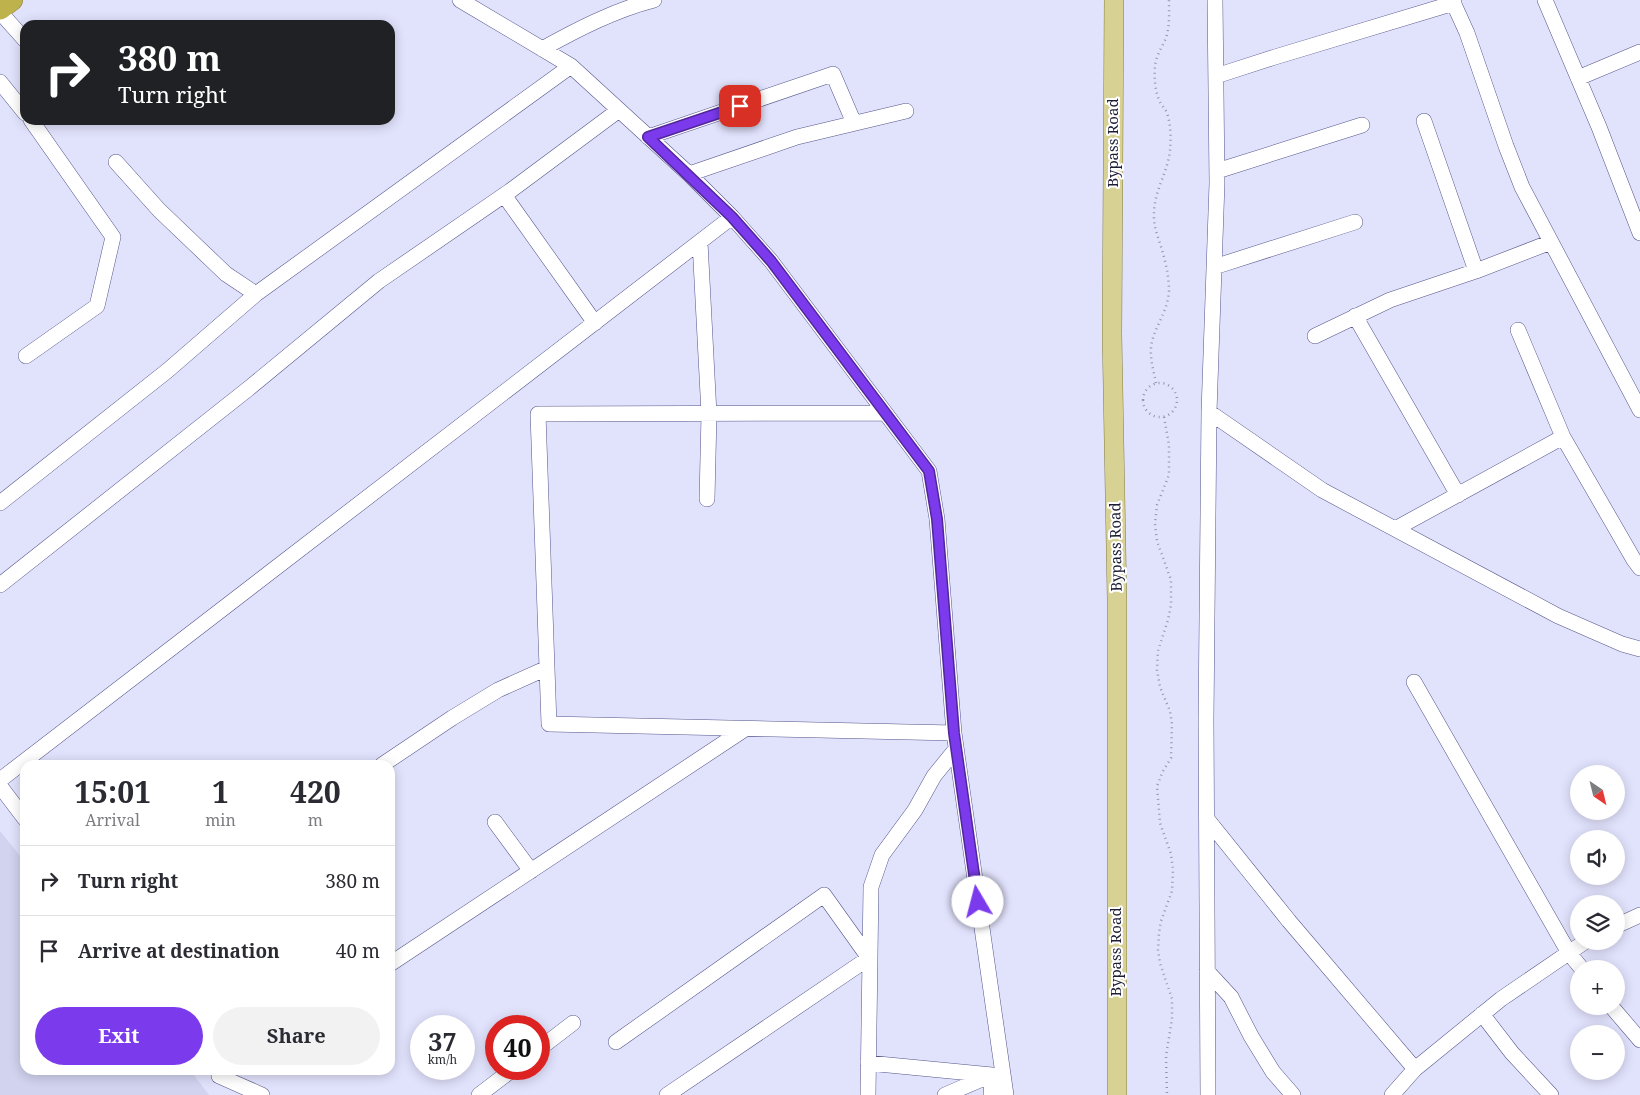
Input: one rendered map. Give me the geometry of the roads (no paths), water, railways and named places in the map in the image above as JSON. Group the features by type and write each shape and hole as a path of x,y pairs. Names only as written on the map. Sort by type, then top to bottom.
{"highway":[{"path":"0,10 12,0"}],"main road":[{"name":"Bypass Road","path":"1114,0 1112,334 1117,600 1117,1095"}],"street":[{"path":"460,0 571,66 689,174 732,217 771,261 929,471 937,519 954,733 997,1075 1006,1095"},
{"path":"542,49 578,29 637,4 654,0"},
{"path":"1209,1094 1206,819 1209,412 1217,171 1215,0"},
{"path":"1545,0 1640,233"},
{"path":"1216,76 1453,2 1467,33 1522,187 1640,410"},
{"path":"0,10 20,34"},
{"path":"1578,78 1640,52"},
{"path":"0,502 166,371 256,294 571,66"},
{"path":"648,137 833,74 854,123"},
{"path":"0,82 20,107"},
{"path":"0,585 248,390 379,281 504,195 619,110"},
{"path":"689,174 797,137 906,111"},
{"path":"1424,122 1476,271"},
{"path":"26,356 97,306 113,237 35,125"},
{"path":"1217,171 1362,125"},
{"path":"116,162 159,210 226,274 256,294"},
{"path":"504,195 595,323"},
{"path":"26,760 732,217"},
{"path":"1214,268 1355,222"},
{"path":"700,242 709,414 707,500"},
{"path":"1315,336 1390,300 1476,271 1551,242"},
{"path":"1355,316 1458,495"},
{"path":"1518,330 1563,438 1640,568"},
{"path":"1209,412 1322,490 1558,616 1622,644 1640,649"},
{"path":"885,413 538,414 549,724 745,730 954,733"},
{"path":"1395,529 1563,438"},
{"path":"389,760 498,690 547,668"},
{"path":"1414,682 1575,960"},
{"path":"395,961 745,730"},
{"path":"868,1095 871,887 882,855 915,810 934,776 956,749"},
{"path":"0,780 20,765"},
{"path":"0,786 20,812"},
{"path":"1206,819 1289,921 1415,1069"},
{"path":"495,822 531,871"},
{"path":"616,1042 824,896 869,958"},
{"path":"1625,922 1640,915"},
{"path":"1392,1095 1415,1069 1482,1014 1573,950"},
{"path":"667,1095 869,958"},
{"path":"1207,970 1231,997 1251,1036 1273,1072 1294,1095"},
{"path":"1482,1014 1512,1053 1551,1095"},
{"path":"1619,1015 1640,1040"},
{"path":"550,1041 573,1023"},
{"path":"868,1063 997,1075"},
{"path":"223,1075 234,1095"},
{"path":"226,1075 262,1095"},
{"path":"945,1095 997,1075"},
{"path":"991,1095 997,1075"},
{"path":"479,1095 499,1080"}]}
